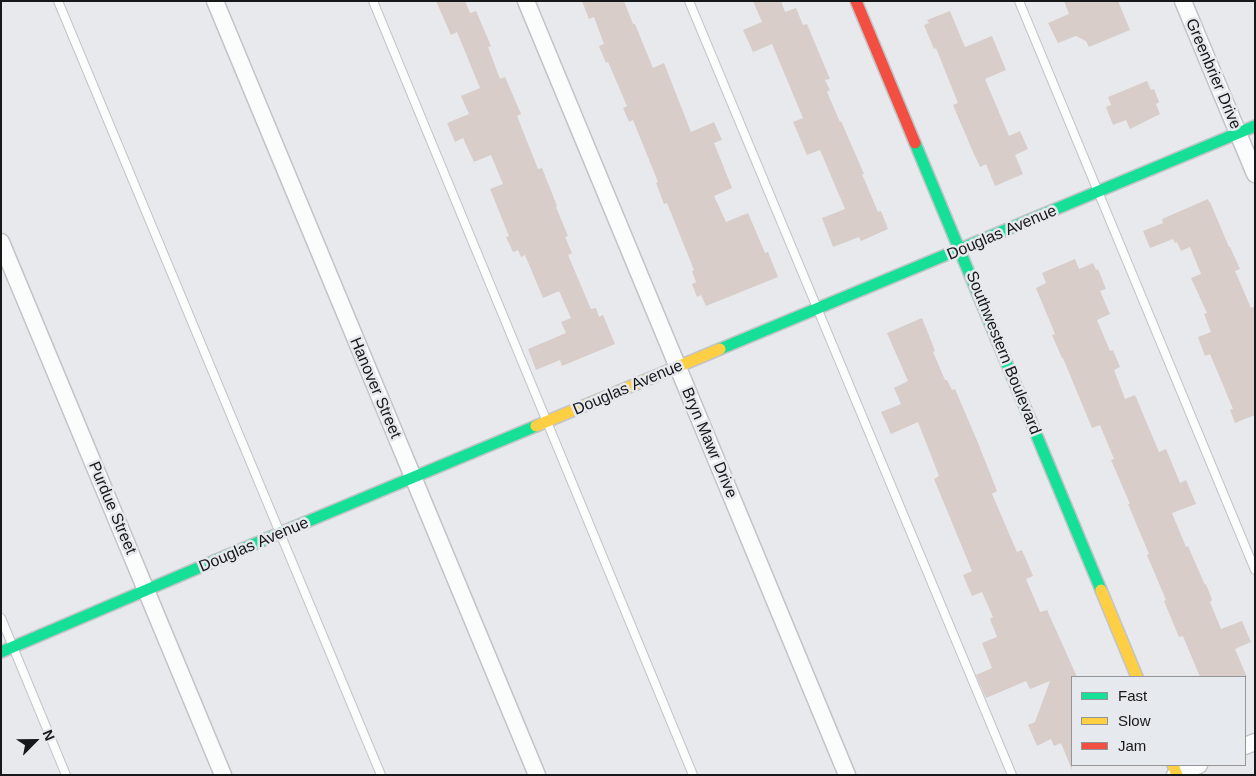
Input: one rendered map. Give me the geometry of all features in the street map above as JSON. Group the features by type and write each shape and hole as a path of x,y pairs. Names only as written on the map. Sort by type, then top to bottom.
{"street":[{"name":"Hanover Street","path":"215,1 537,775"},
{"name":"Bryn Mawr Drive","path":"526,1 847,775"},
{"name":"Southwestern Boulevard","path":"856,1 1137,676"},
{"name":"Greenbrier Drive","path":"1183,1 1255,174"},
{"name":"Douglas Avenue","path":"1,652 280,533 1255,126"},
{"name":"Purdue Street","path":"1,242 223,775"},
{"path":"1176,775 1197,766"}],"lane":[{"path":"58,1 381,775"},
{"path":"373,1 693,775"},
{"path":"689,1 1012,775"},
{"path":"1019,1 1255,570"},
{"path":"1,618 66,775"}],"building":[{"path":"436,1 465,1 470,13 476,11 491,46 488,47 500,79 505,77 521,114 517,116 538,169 542,168 557,206 568,236 565,237 572,253 568,255 591,309 596,308 599,317 603,315 615,344 562,366 560,360 536,370 528,349 566,333 561,322 571,318 559,291 543,298 525,255 521,257 518,250 513,252 506,237 509,236 490,189 503,184 491,155 474,162 463,138 455,142 447,123 469,114 461,96 480,88 457,32 451,35"},
{"path":"582,1 624,1 653,68 664,63 691,132 714,122 722,140 714,143 732,188 714,196 726,222 748,213 765,253 768,252 778,277 706,306 701,295 697,297 692,284 696,282 692,271 694,270 667,203 664,204 656,183 658,182 633,120 629,122 623,108 627,106 599,46 604,44 594,17 589,19"},
{"path":"753,1 781,1 785,12 796,8 803,25 807,24 830,79 825,80 830,90 827,92 864,174 862,174 878,212 881,211 888,229 861,241 859,237 833,247 822,218 845,209 820,150 807,155 793,122 803,118 772,44 753,52 743,30 762,22"},
{"path":"1064,1 1118,1 1130,30 1089,47 1086,41 1076,36 1058,43 1048,23 1069,14"},
{"path":"950,11 965,47 992,36 1006,70 985,79 1009,136 1020,131 1028,149 1015,155 1023,174 995,186 986,164 980,167 973,152 953,105 958,103 936,48 934,49 924,25 929,23 927,20"},
{"path":"1147,81 1151,90 1154,89 1159,102 1156,104 1160,114 1130,129 1126,120 1113,125 1106,107 1111,105 1108,97"},
{"path":"1208,199 1240,269 1235,271 1251,308 1255,306 1255,415 1235,423 1230,410 1233,409 1210,354 1205,356 1198,337 1211,332 1204,314 1207,313 1191,278 1201,274 1190,247 1181,251 1177,242 1175,243 1173,239 1150,248 1143,231 1163,223 1162,219"},
{"path":"1075,259 1079,269 1093,263 1096,270 1098,269 1106,289 1100,291 1110,314 1097,320 1110,351 1113,350 1120,367 1114,370 1125,399 1135,395 1159,452 1166,449 1180,483 1186,480 1196,504 1172,513 1186,547 1188,546 1206,584 1212,600 1210,602 1221,629 1242,621 1251,642 1235,649 1247,677 1200,676 1183,636 1179,637 1147,555 1149,554 1128,504 1130,504 1111,460 1114,459 1100,425 1092,428 1052,335 1055,334 1036,288 1046,283 1042,273"},
{"path":"922,318 935,351 933,352 945,380 947,380 952,390 955,389 978,443 997,491 992,494 1017,552 1022,550 1033,576 1026,579 1040,612 1047,610 1077,676 1071,676 1072,770 1061,743 1054,746 1051,739 1037,746 1028,725 1035,722 1050,681 1030,689 1026,681 986,698 976,675 992,668 982,643 997,637 990,619 993,617 982,592 972,596 963,575 972,571 934,479 939,476 918,422 891,434 881,412 901,404 894,388 908,381 887,333"}],"traffic: fast":[{"path":"720,349 1255,126"},
{"path":"915,143 1101,590"},
{"path":"1,652 536,426"}],"traffic: slow":[{"path":"536,426 720,349"},
{"path":"1101,590 1137,676"},
{"path":"1173,766 1177,775"}],"traffic: jam":[{"path":"856,1 915,143"}]}
